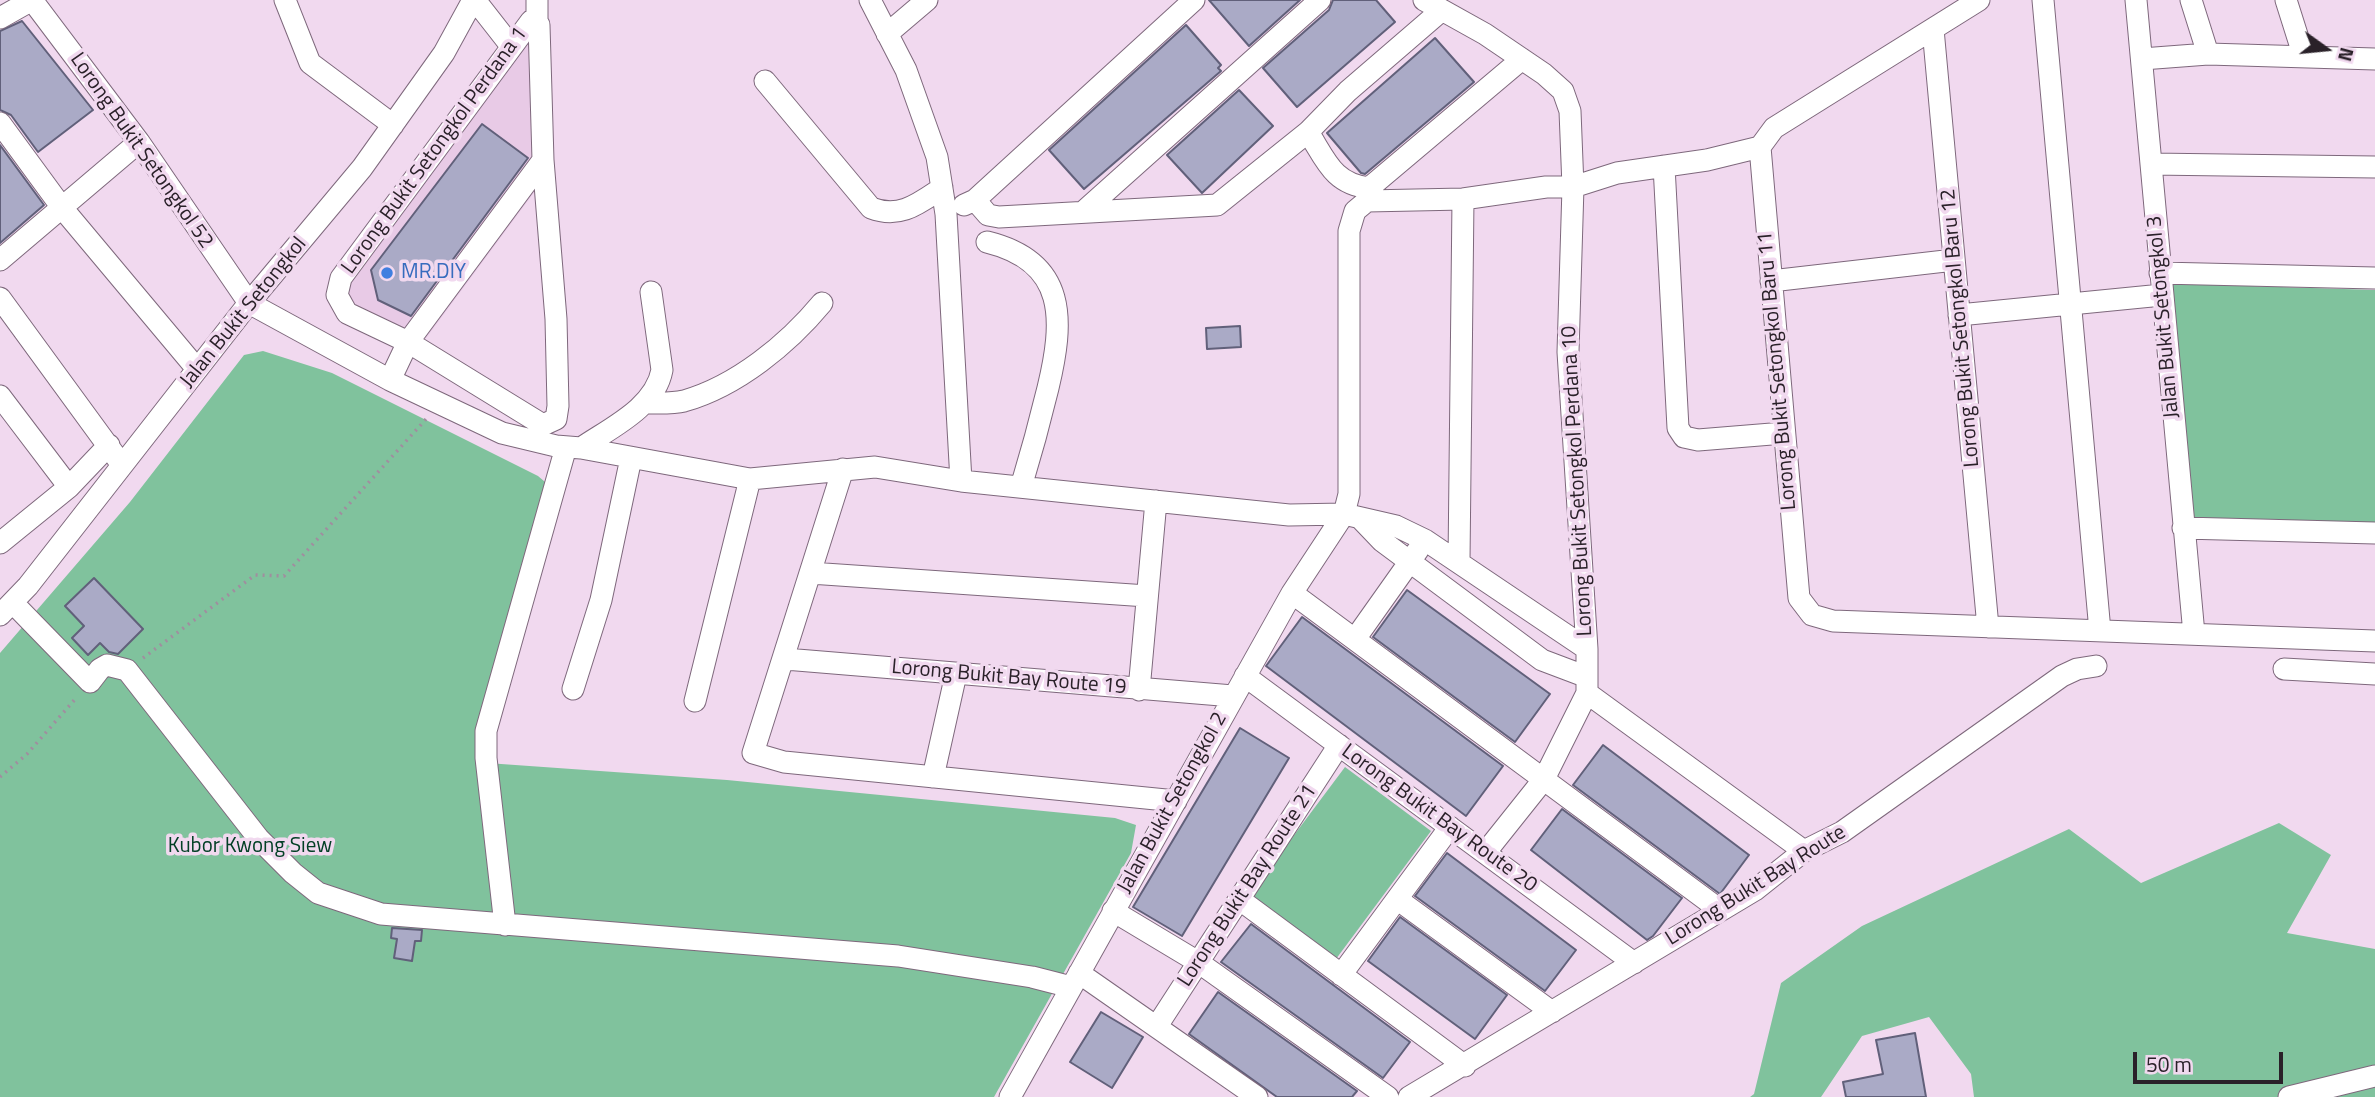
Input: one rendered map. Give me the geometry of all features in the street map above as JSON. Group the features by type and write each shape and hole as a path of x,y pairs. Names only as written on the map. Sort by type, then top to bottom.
{"street":[{"path":"0,18 32,0"},
{"name":"Lorong Bukit Setongkol 52","path":"32,0 139,142 249,303"},
{"path":"285,0 310,63 393,125"},
{"path":"474,0 511,46"},
{"name":"Jalan Bukit Setongkol","path":"6,609 249,303 346,187 444,53 474,0"},
{"path":"537,0 537,22"},
{"path":"870,0 906,70 933,141 942,188 946,214 961,481"},
{"path":"887,34 927,0"},
{"path":"946,214 975,200 1194,0"},
{"path":"1083,212 1320,0"},
{"path":"1804,851 1587,685 1542,660 1409,562 1352,516 1349,494 1349,231 1355,211 1367,201 1463,200 1546,187 1573,187 1617,173 1760,147 1774,128 1979,0"},
{"path":"2043,0 2100,631"},
{"name":"Jalan Bukit Setongkol 3","path":"2136,0 2194,634"},
{"path":"2191,0 2208,54"},
{"path":"2286,0 2304,58"},
{"path":"975,200 988,215 999,217 1217,205 1308,132 1433,5"},
{"name":"Lorong Bukit Setongkol Perdana 10","path":"1433,5 1522,59 1563,90 1573,131 1568,352 1587,685"},
{"name":"Lorong Bukit Setongkol Perdana 1","path":"531,21 540,25 543,160 556,319 556,419 543,425 408,342 347,313 337,295 341,278 511,46 531,21"},
{"name":"Lorong Bukit Setongkol Baru 12","path":"1933,29 1988,627"},
{"path":"2142,60 2208,54 2375,60"},
{"path":"1308,132 1333,173 1351,186 1369,188 1522,59"},
{"path":"765,81 870,208 885,214 910,210 942,188"},
{"path":"0,123 62,209 197,369"},
{"path":"0,260 139,142"},
{"name":"Lorong Bukit Setongkol Baru 11","path":"1760,147 1799,598 1812,615 1833,621 1988,627"},
{"path":"390,380 408,342 543,160"},
{"path":"2151,164 2375,167"},
{"path":"1664,166 1678,428 1684,437 1698,440 1784,433"},
{"path":"1459,562 1463,200"},
{"path":"987,242 1005,247 1031,260 1046,279 1058,305 1058,347 1021,487"},
{"path":"1770,281 1954,260"},
{"path":"2160,273 2375,278"},
{"path":"505,925 486,758 486,731 574,448 646,403 660,379 662,370 651,292"},
{"path":"1959,315 2162,295"},
{"path":"0,298 122,465"},
{"path":"249,303 390,380 502,433 574,448 750,479 875,467 961,481 1289,515 1352,516 1396,526 1425,540 1587,649"},
{"path":"646,403 683,401 737,376 768,356 806,323 822,303"},
{"path":"0,396 69,487"},
{"path":"0,543 69,487 109,445"},
{"path":"573,689 601,600 631,458"},
{"path":"843,469 785,659 753,753 784,762 1175,801"},
{"path":"695,701 750,479"},
{"path":"1139,690 1156,501"},
{"name":"Jalan Bukit Setongkol 2","path":"1010,1097 1292,593 1352,516"},
{"path":"2183,528 2375,533"},
{"path":"1355,639 1425,540"},
{"path":"810,573 1147,596"},
{"path":"1292,593 1720,910"},
{"path":"6,609 90,682 100,669 107,665 127,670 259,839 318,893 381,914 898,956 1032,977 1075,980 1157,1026 1257,1097"},
{"path":"1988,627 2375,641"},
{"name":"Lorong Bukit Bay Route 19","path":"785,659 1233,696"},
{"name":"Lorong Bukit Bay Route","path":"1409,1097 1465,1066 1755,890 1804,851 1842,832 2062,676 2077,668 2096,666"},
{"path":"2284,669 2375,674"},
{"path":"933,777 957,674"},
{"name":"Lorong Bukit Bay Route 20","path":"1245,676 1634,962"},
{"path":"1485,853 1544,779 1587,685"},
{"name":"Lorong Bukit Bay Route 21","path":"1157,1026 1339,745"},
{"path":"1341,975 1450,827"},
{"path":"1397,899 1552,1012"},
{"path":"1239,900 1465,1066"},
{"path":"1113,911 1198,962 1388,1097"},
{"path":"2289,1097 2375,1076"}],"path":[{"path":"127,670 255,575 284,576 440,403"},
{"path":"0,777 27,754 90,682"}],"shaded area":[{"path":"528,23 547,175 421,345 350,308 344,272"}],"green space":[{"path":"2156,283 2375,290 2375,543 2179,538"},
{"name":"Kubor Kwong Siew","path":"263,351 332,373 538,476 551,487 487,763 727,780 1115,818 1136,825 1131,853 994,1097 0,1097 0,653 130,502 244,355"},
{"path":"1345,767 1431,831 1336,959 1250,894"},
{"path":"2279,823 2331,855 2287,933 2375,949 2375,1097 1974,1097 1971,1074 1929,1017 1862,1036 1821,1097 1750,1097 1754,1094 1781,983 1862,926 2069,829 2141,883"}],"building":[{"path":"1209,0 1300,0 1249,46"},
{"path":"1333,0 1376,0 1395,22 1297,107 1263,68 1329,10"},
{"path":"22,21 93,110 38,152 11,115 0,110 0,31"},
{"path":"1186,25 1221,65 1218,68 1221,71 1084,189 1049,150"},
{"path":"1435,38 1474,82 1365,174 1361,173 1327,133"},
{"path":"1239,90 1273,126 1202,193 1167,155"},
{"path":"482,124 528,158 411,316 378,300 371,270"},
{"path":"0,145 44,205 0,243"},
{"path":"1240,326 1241,347 1207,349 1206,328"},
{"path":"94,578 143,629 118,654 109,652 100,643 88,655 72,638 84,626 65,606"},
{"path":"1407,590 1550,694 1515,742 1373,637"},
{"path":"1302,617 1503,766 1466,816 1266,666"},
{"path":"1240,728 1289,758 1182,936 1133,907"},
{"path":"1603,745 1749,855 1720,894 1573,785"},
{"path":"1562,809 1682,898 1653,936 1647,940 1531,850"},
{"path":"1447,853 1576,950 1545,991 1415,896"},
{"path":"1400,917 1507,995 1475,1039 1368,961"},
{"path":"1251,924 1410,1042 1383,1078 1221,962"},
{"path":"392,928 422,930 421,941 415,941 412,961 394,958 397,939 391,938"},
{"path":"1218,992 1357,1091 1352,1097 1277,1097 1189,1034"},
{"path":"1101,1012 1143,1037 1112,1088 1070,1062"},
{"path":"1915,1033 1926,1097 1846,1097 1843,1082 1883,1074 1876,1040"}],"place":[{"name":"MR.DIY","path":"387,273"}]}
